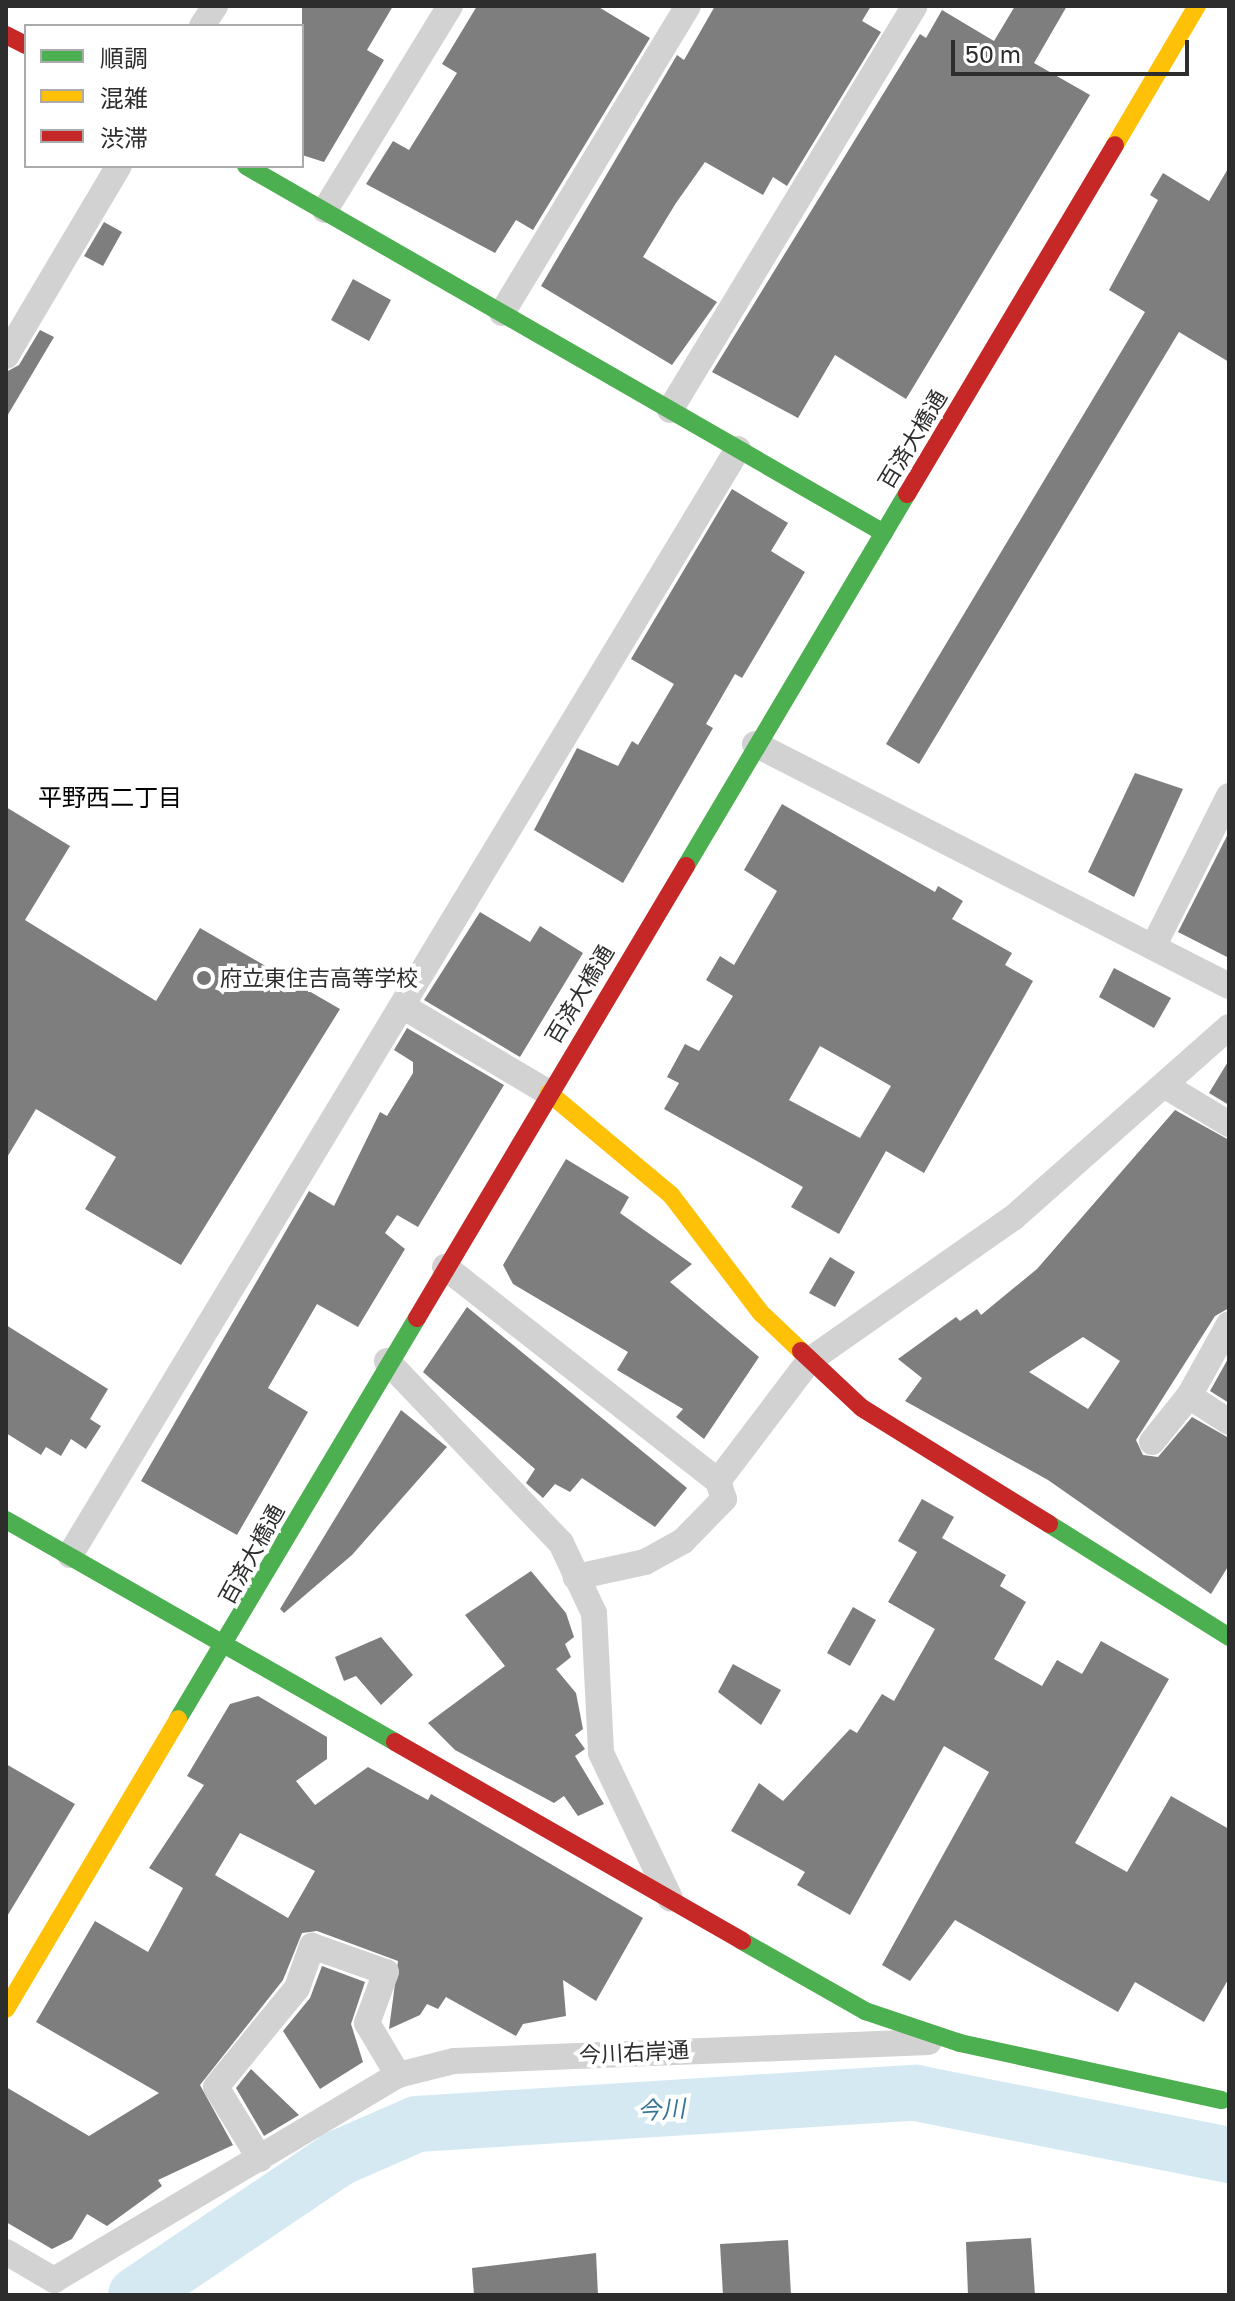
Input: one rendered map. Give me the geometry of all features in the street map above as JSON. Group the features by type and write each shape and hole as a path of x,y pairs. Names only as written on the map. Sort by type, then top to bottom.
{"street":[{"path":"203,24 215,6"},
{"path":"325,210 450,6"},
{"path":"502,313 688,6"},
{"path":"670,410 915,6"},
{"name":"百済大橋通","path":"6,2009 227,1646 387,1361 1197,6"},
{"path":"6,35 24,44"},
{"path":"6,356 118,168"},
{"path":"250,168 884,533"},
{"path":"70,1555 404,1007 738,449"},
{"path":"755,744 1229,986"},
{"path":"1153,947 1229,796"},
{"path":"404,1007 549,1093 671,1195 761,1313 862,1408 1229,1637"},
{"path":"718,1481 810,1360 1013,1218 1229,1027"},
{"path":"1164,1085 1229,1124"},
{"path":"445,1267 718,1481 724,1499 683,1541 645,1562 576,1577"},
{"path":"1152,1442 1189,1396 1228,1330"},
{"path":"387,1361 561,1543 594,1613 601,1753 670,1898"},
{"path":"1189,1396 1229,1422"},
{"path":"6,1520 865,2011 960,2043"},
{"path":"260,2159 216,2087 297,1988 312,1946 386,1972 367,2023 398,2075"},
{"name":"今川右岸通","path":"6,2252 54,2280 86,2264 398,2075 454,2061 960,2043 1227,2096"}],"building":[{"path":"302,6 393,6 367,50 384,60 324,162 304,156"},
{"path":"477,6 597,6 650,38 533,230 516,220 495,253 366,184 393,141 409,150 457,73 442,64"},
{"path":"715,6 871,6 862,21 881,32 787,186 773,177 763,195 705,162 676,203 643,257 717,302 672,365 541,286 677,55 684,60"},
{"path":"1015,6 1067,6 1034,63 1090,95 906,399 835,355 798,418 712,372 920,34 926,38 942,10 994,41"},
{"path":"1229,167 1229,362 1179,332 919,764 886,744 1145,312 1109,290 1158,200 1150,195 1163,173 1209,201"},
{"path":"104,222 122,232 103,266 84,256"},
{"path":"353,279 391,300 369,341 331,320"},
{"path":"40,330 54,337 6,418 6,372 19,365"},
{"path":"732,489 788,523 771,551 805,572 742,678 735,674 706,724 713,728 623,883 534,830 577,748 618,766 632,741 638,745 674,684 631,659"},
{"path":"1135,773 1183,789 1134,897 1088,872"},
{"path":"782,804 935,892 938,886 963,901 952,919 1012,953 1005,965 1033,981 924,1173 886,1151 839,1234 791,1207 803,1187 664,1109 679,1083 667,1077 685,1044 699,1051 733,996 706,980 720,956 734,965 777,891 744,870","holes":["820,1046 891,1086 860,1138 789,1100"]},
{"path":"6,807 70,846 25,920 156,1001 200,928 340,1009 181,1265 85,1209 116,1157 36,1109 6,1159"},
{"path":"1229,832 1229,958 1178,932"},
{"path":"480,912 530,942 540,926 583,953 520,1057 424,1000"},
{"path":"1114,968 1171,998 1154,1028 1099,997"},
{"path":"407,1028 504,1085 418,1227 397,1215 385,1233 405,1249 358,1327 317,1304 268,1388 308,1412 237,1535 141,1481 309,1191 334,1206 380,1112 387,1116 413,1073 413,1062 394,1050"},
{"path":"1229,1060 1229,1105 1209,1093"},
{"path":"1175,1110 1229,1140 1229,1308 1215,1316 1136,1440 1143,1455 1158,1457 1192,1417 1229,1438 1229,1565 1211,1594 1048,1480 905,1401 922,1378 898,1359 956,1317 960,1321 977,1309 981,1315 1037,1269","holes":["1083,1337 1120,1361 1088,1409 1029,1372"]},
{"path":"566,1159 629,1197 620,1213 692,1264 670,1282 759,1357 704,1439 676,1417 683,1409 617,1370 628,1352 513,1284 503,1265"},
{"path":"830,1257 855,1272 835,1307 809,1293"},
{"path":"467,1307 687,1488 655,1527 582,1478 570,1492 555,1484 543,1498 526,1483 535,1469 423,1372"},
{"path":"6,1325 108,1389 90,1419 101,1426 86,1449 71,1439 61,1456 46,1447 41,1455 6,1433"},
{"path":"1229,1357 1229,1403 1210,1391"},
{"path":"401,1410 447,1447 352,1555 284,1613 280,1609"},
{"path":"922,1499 954,1517 942,1538 1006,1575 1000,1586 1026,1602 994,1659 1042,1686 1057,1660 1082,1674 1101,1641 1169,1679 1075,1843 1127,1872 1171,1796 1229,1829 1229,1978 1204,2022 1135,1982 1118,2012 955,1920 910,1981 882,1965 989,1772 944,1746 850,1915 797,1885 805,1872 731,1831 759,1783 783,1801 850,1729 857,1733 882,1694 894,1701 935,1629 888,1602 917,1552 898,1541"},
{"path":"531,1571 566,1613 574,1637 565,1644 571,1657 556,1669 576,1693 583,1729 575,1735 585,1749 575,1756 604,1804 578,1816 564,1796 554,1803 455,1750 428,1723 505,1666 465,1615"},
{"path":"853,1607 876,1620 850,1666 827,1653"},
{"path":"381,1637 413,1675 381,1705 356,1676 344,1681 335,1657"},
{"path":"733,1664 781,1690 761,1725 718,1692"},
{"path":"258,1696 327,1737 327,1759 296,1781 315,1805 368,1767 428,1800 431,1794 643,1918 596,2001 563,1980 566,2016 523,2024 516,2036 446,1997 438,2009 427,2004 420,2015 389,2029 398,1961 317,1931 302,1933 283,1980 200,2085 233,2145 158,2180 162,2186 107,2226 87,2214 72,2239 52,2249 6,2222 6,2087 89,2136 159,2093 36,2022 95,1921 148,1952 183,1888 149,1868 204,1785 187,1776 230,1704","holes":["240,1833 315,1871 288,1918 215,1875"]},
{"path":"6,1764 75,1804 6,1918"},
{"path":"322,1966 365,1982 351,2024 363,2062 320,2089 283,2031 310,1998"},
{"path":"251,2069 299,2115 264,2136 236,2088"},
{"path":"1031,2238 1035,2295 968,2295 966,2242"},
{"path":"788,2240 791,2295 723,2295 720,2244"},
{"path":"596,2253 598,2295 474,2295 472,2268"}],"waterway":[{"name":"今川","path":"136,2295 339,2158 417,2124 916,2093 1229,2155"}],"traffic: fast":[{"path":"249,168 884,533"},
{"path":"686,866 907,494"},
{"path":"178,1719 417,1318"},
{"path":"6,1520 395,1742"},
{"path":"1049,1524 1229,1637"},
{"path":"742,1941 865,2011 960,2043 1222,2100"}],"traffic: slow":[{"path":"1115,145 1197,6"},
{"path":"549,1093 671,1195 761,1313 801,1351"},
{"path":"6,2009 178,1719"}],"traffic: jam":[{"path":"6,35 24,44"},
{"path":"907,494 1115,145"},
{"path":"417,1318 686,866"},
{"path":"801,1351 862,1408 1049,1524"},
{"path":"395,1742 742,1941"}],"place":[{"name":"府立東住吉高等学校","path":"204,978"}],"district":[{"name":"平野西二丁目","path":"110,797"}]}
